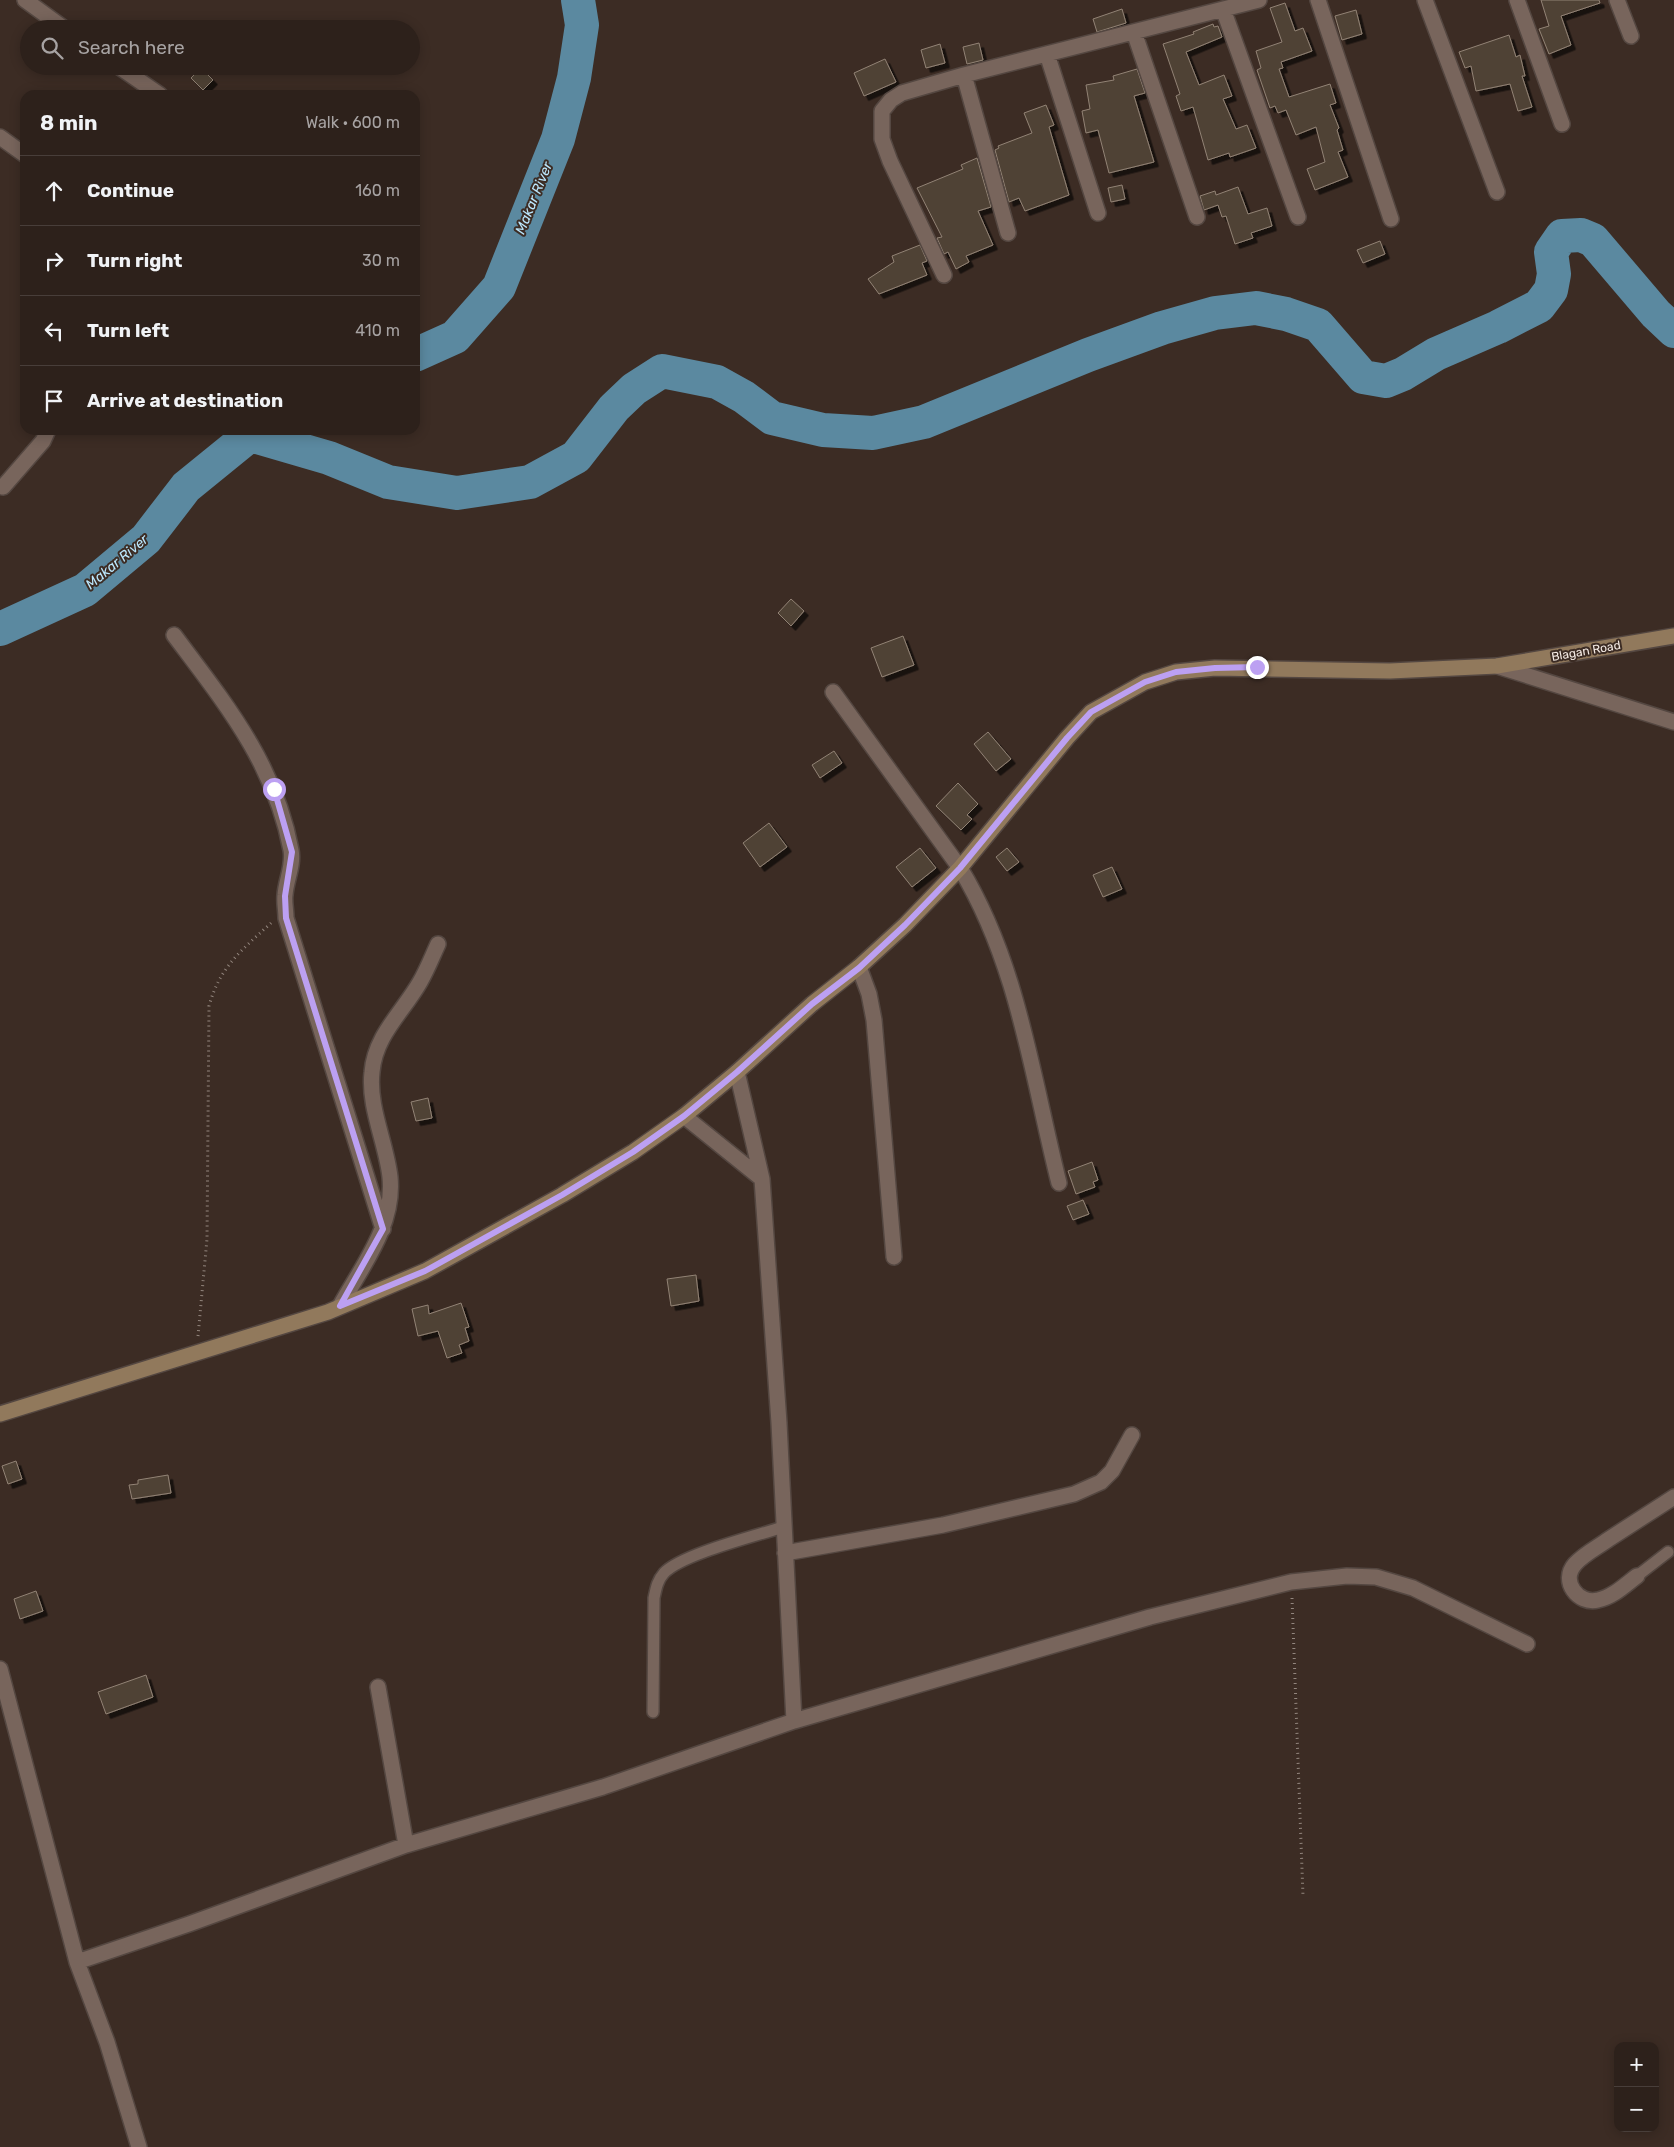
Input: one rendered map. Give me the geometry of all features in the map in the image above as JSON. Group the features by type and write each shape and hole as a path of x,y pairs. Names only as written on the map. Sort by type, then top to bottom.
{"street":[{"path":"25,0 53,20"},
{"path":"944,274 890,161 882,139 880,125 882,112 891,100 902,93 964,75 1259,0"},
{"path":"1318,0 1391,219"},
{"path":"1425,0 1498,192"},
{"path":"1517,0 1562,124"},
{"path":"1617,0 1631,36"},
{"path":"1223,9 1298,217"},
{"path":"1134,32 1197,217"},
{"path":"1047,54 1098,213"},
{"path":"131,75 153,90"},
{"path":"964,75 1008,233"},
{"path":"0,137 20,151"},
{"path":"3,486 43,441 46,435"},
{"path":"174,636 227,705 253,744 274,789 292,852 285,896 286,918 383,1229"},
{"name":"Blagan Road","path":"0,1414 340,1306 425,1271 562,1195 633,1152 684,1116 737,1072 812,1004 859,968 905,925 960,868 1067,738 1091,712 1145,682 1176,672 1215,668 1390,670 1497,666 1674,636"},
{"path":"1497,666 1674,722"},
{"path":"833,692 960,868 979,898 992,926 1009,974 1059,1183"},
{"path":"340,1306 383,1229 390,1207 390,1177 373,1096 372,1072 379,1045 396,1014 420,983 438,944"},
{"path":"859,968 869,994 874,1020 894,1257"},
{"path":"737,1072 762,1179 779,1424 794,1721"},
{"path":"684,1116 762,1179"},
{"path":"785,1554 942,1525 1091,1488 1112,1471 1132,1434"},
{"path":"1637,1576 1608,1597 1597,1601 1585,1601 1578,1597 1571,1587 1569,1575 1574,1565 1588,1553 1674,1497"},
{"path":"77,1962 189,1924 406,1845 603,1787 794,1721 1066,1641 1291,1582 1347,1576 1376,1577 1413,1588 1527,1644"},
{"path":"0,1669 77,1962 107,2042 139,2147"},
{"path":"378,1687 406,1845"}],"lane":[{"path":"653,1712 654,1598 657,1584 664,1573 692,1557 784,1527"},
{"path":"1637,1576 1668,1552"}],"path":[{"path":"196,1352 207,1239 209,1006 214,988 224,970 236,956 272,923 285,896"},
{"path":"1291,1582 1303,1896"}],"building":[{"path":"1541,0 1599,0 1600,3 1561,16 1571,45 1549,54 1539,29 1549,26"},
{"path":"1285,3 1295,31 1303,28 1312,51 1281,62 1283,68 1279,69 1289,97 1330,84 1336,103 1330,105 1339,128 1337,130 1343,150 1338,152 1348,177 1315,190 1307,169 1325,162 1316,127 1296,135 1286,110 1278,113 1275,106 1270,108 1257,70 1261,68 1256,51 1282,42 1270,8"},
{"path":"1122,9 1126,23 1097,32 1093,19"},
{"path":"1356,10 1362,34 1342,40 1335,16"},
{"path":"1213,24 1214,27 1218,26 1222,37 1186,52 1199,85 1224,75 1232,96 1223,99 1236,129 1247,125 1256,148 1230,157 1229,153 1208,160 1193,107 1181,111 1176,96 1180,94 1163,44 1194,34 1193,32"},
{"path":"1509,35 1516,57 1520,55 1525,76 1522,76 1532,107 1518,111 1510,84 1476,91 1471,66 1465,68 1459,52"},
{"path":"979,43 983,60 967,64 963,47"},
{"path":"940,44 945,63 926,68 921,50"},
{"path":"885,59 896,82 864,96 854,73"},
{"path":"1137,69 1145,93 1134,96 1154,162 1109,173 1098,130 1086,133 1082,111 1090,109 1086,85 1114,80 1113,76"},
{"path":"194,75 208,75 213,80 203,90 191,78"},
{"path":"1046,105 1054,125 1049,127 1069,195 1025,211 1019,198 1009,202 995,150 999,148 998,146 1032,133 1024,113"},
{"path":"977,158 991,207 978,211 993,245 966,256 969,262 956,269 948,252 944,254 937,238 942,237 917,188 963,169 961,165"},
{"path":"1122,185 1125,199 1111,202 1108,188"},
{"path":"1238,187 1248,214 1267,208 1272,226 1251,233 1253,238 1235,244 1226,216 1222,217 1218,205 1204,210 1200,196 1215,191 1216,195"},
{"path":"1380,241 1385,254 1363,263 1357,250"},
{"path":"920,245 927,261 922,263 927,275 879,294 868,279 894,262 892,256"},
{"path":"791,599 804,611 791,626 778,613"},
{"path":"903,636 914,665 882,677 871,648"},
{"path":"988,732 1011,759 996,771 974,744"},
{"path":"834,751 842,763 820,778 812,765"},
{"path":"958,783 978,804 967,815 972,819 961,830 936,806"},
{"path":"769,823 787,847 760,867 743,843"},
{"path":"920,848 936,868 912,887 896,867"},
{"path":"1007,848 1019,862 1007,871 996,857"},
{"path":"1112,867 1122,889 1103,897 1093,875"},
{"path":"428,1098 432,1118 416,1121 411,1102"},
{"path":"1092,1162 1098,1180 1093,1182 1095,1187 1076,1194 1068,1171"},
{"path":"1083,1200 1089,1214 1073,1220 1067,1206"},
{"path":"696,1275 699,1301 671,1306 667,1279"},
{"path":"461,1303 469,1327 465,1328 469,1341 459,1345 462,1353 447,1358 438,1331 418,1336 412,1309 428,1305 429,1314"},
{"path":"16,1461 22,1479 8,1484 2,1466"},
{"path":"168,1475 171,1493 132,1499 129,1485 138,1484 138,1480"},
{"path":"36,1591 43,1611 20,1619 14,1599"},
{"path":"146,1675 153,1697 106,1714 98,1692"}],"waterway":[{"name":"Makar River","path":"420,353 455,337 499,287 558,139 574,78 582,25 578,0"},
{"path":"250,435 329,458 388,482 457,493 530,482 576,457 614,408 634,389 662,371 717,382 744,397 772,418 823,430 873,433 924,422 1088,355 1162,328 1215,313 1256,308 1286,314 1318,325 1363,377 1386,381 1403,374 1436,354 1498,327 1539,306 1551,290 1554,274 1551,252 1562,236 1581,235 1593,240 1656,314 1674,331"},
{"name":"Makar River","path":"0,629 85,590 146,539 186,487 250,435"}],"route":[{"path":"274,789 292,852 285,896 286,918 383,1229 340,1306 425,1271 562,1195 633,1152 684,1116 737,1072 812,1004 859,968 905,925 960,868 1067,738 1091,712 1145,682 1176,672 1215,668 1257,667"}]}
